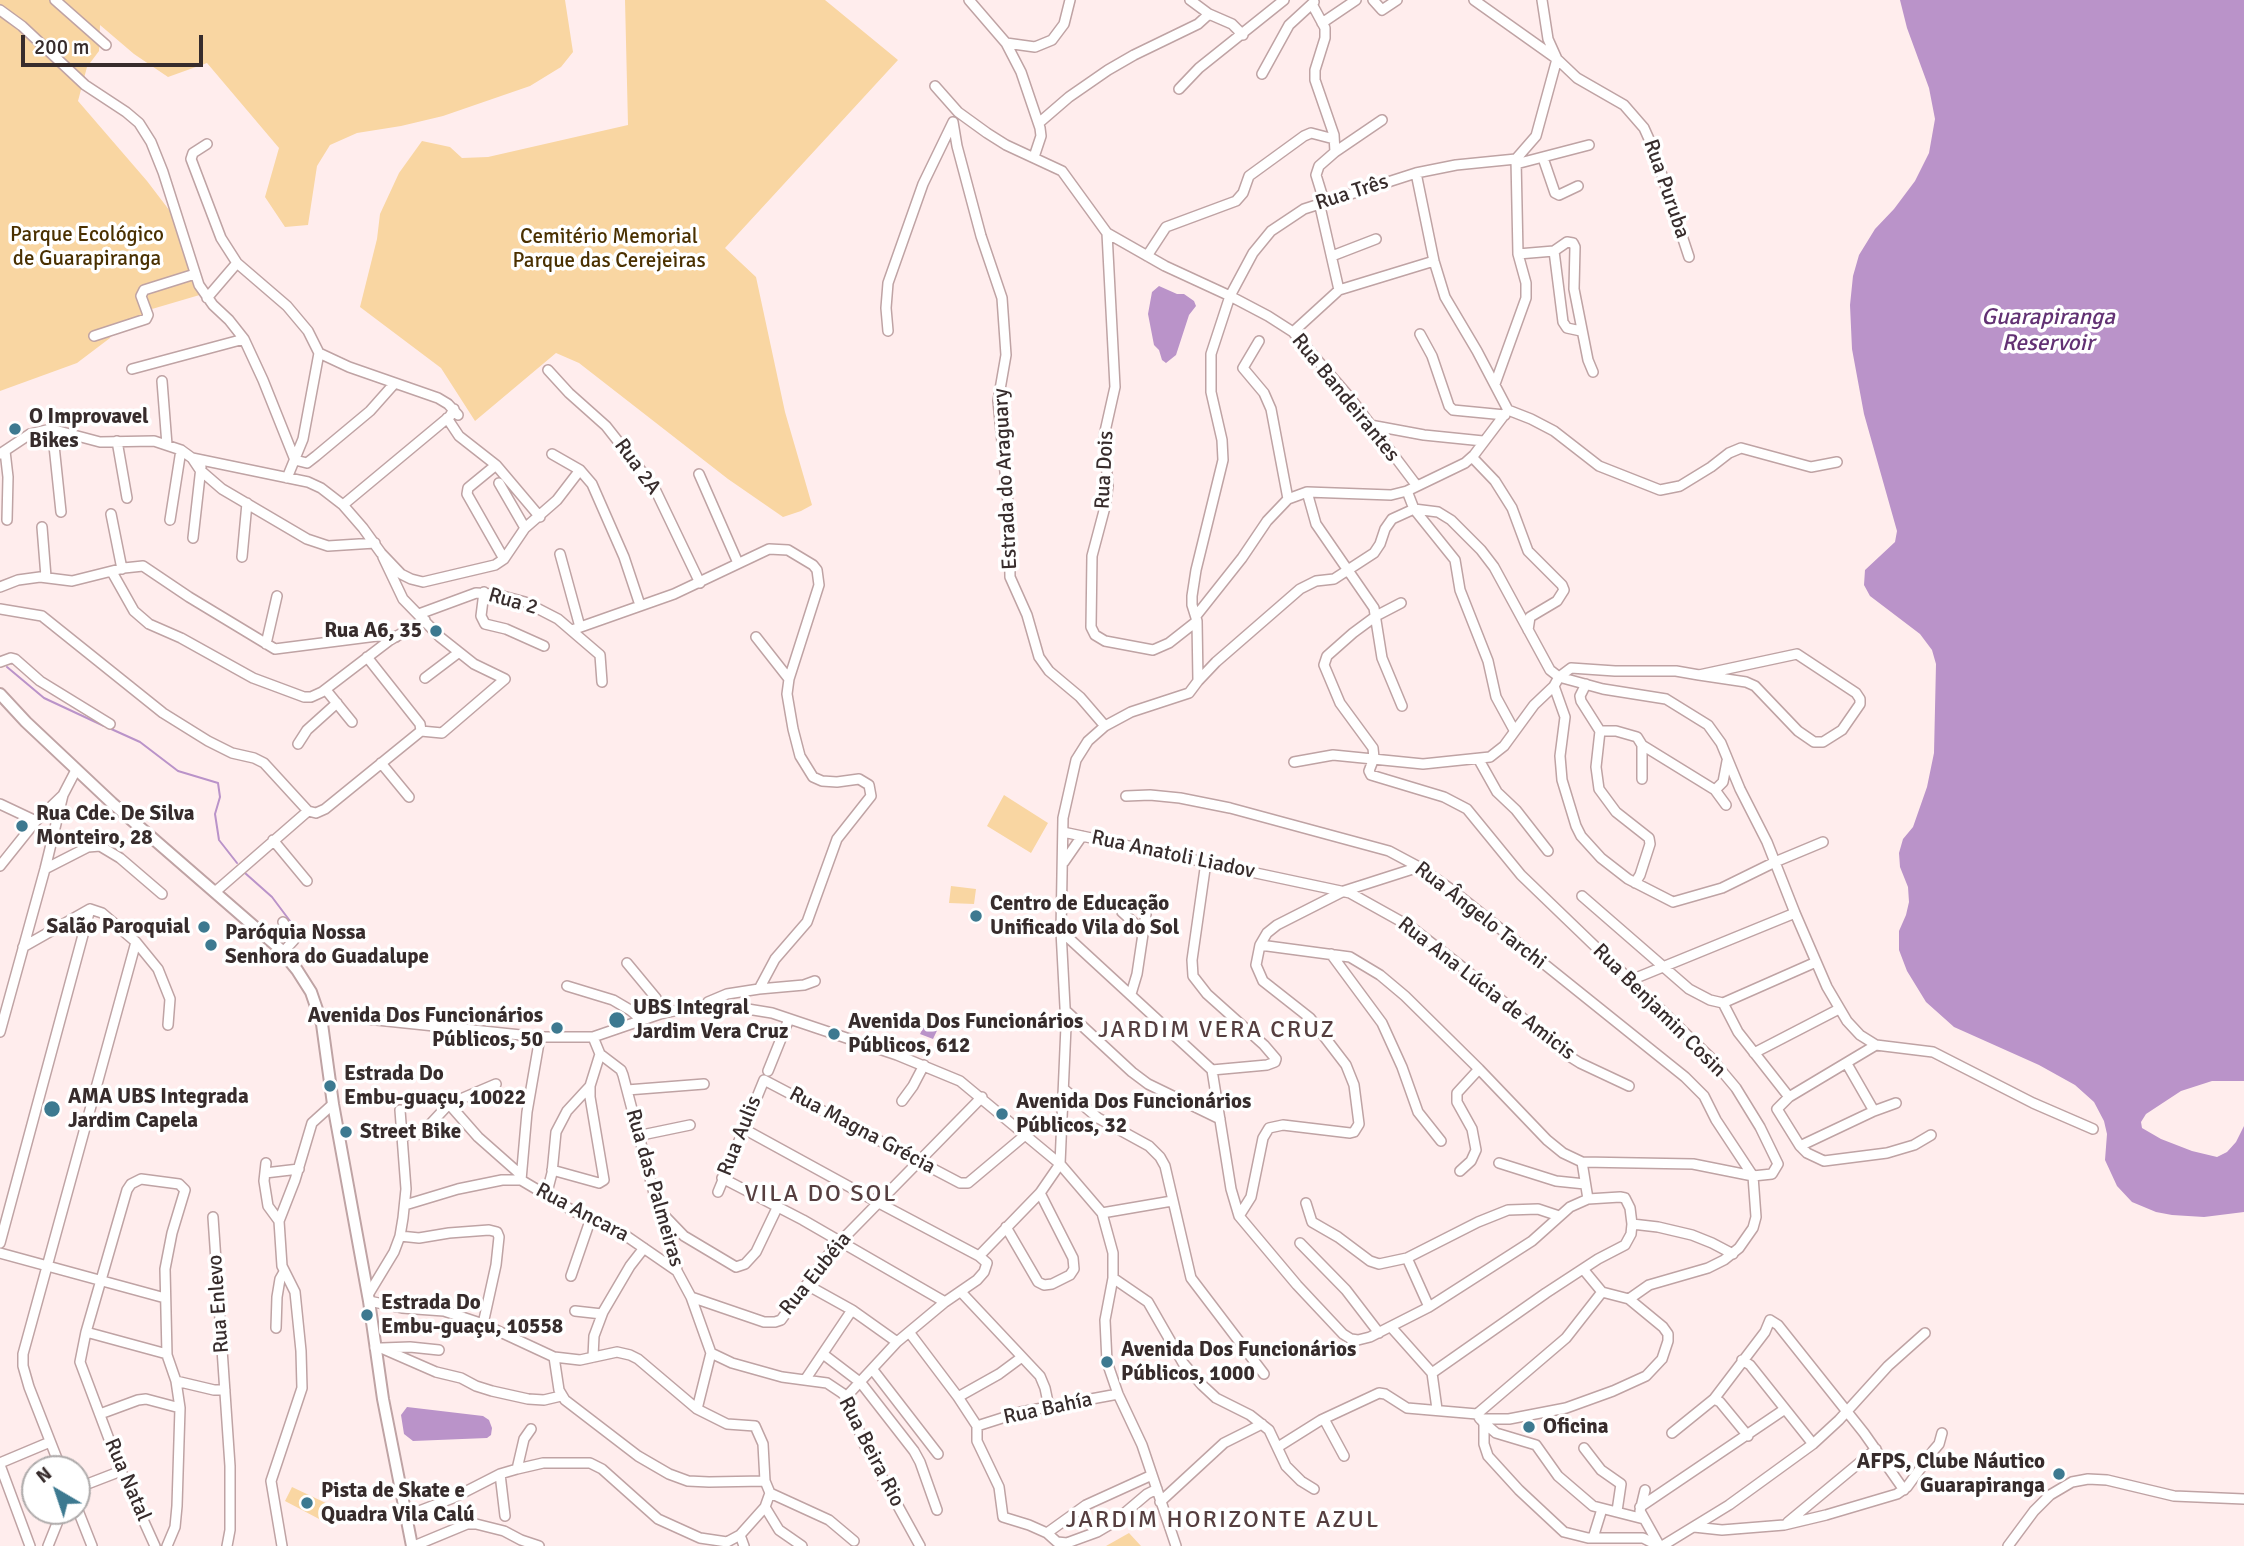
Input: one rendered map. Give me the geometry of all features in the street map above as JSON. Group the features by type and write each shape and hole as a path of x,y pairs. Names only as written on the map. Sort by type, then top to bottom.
{"main road":[{"path":"0,694 76,770 283,952 311,992 319,1014 413,1546"}],"street":[{"path":"55,0 106,45"},
{"path":"969,0 1006,43 1021,72 1040,122 1041,136 1034,157"},
{"path":"1006,43 1035,47 1052,40 1064,24 1070,0"},
{"path":"1190,0 1209,14 1232,24 1243,35"},
{"path":"1179,89 1199,68 1284,0"},
{"path":"1322,23 1356,0"},
{"path":"1373,0 1382,10 1396,0"},
{"name":"Rua Puruba","path":"1474,0 1557,59 1577,78 1624,105 1644,128 1689,257"},
{"path":"1495,384 1526,298 1526,283 1518,254 1516,162 1536,136 1557,59 1548,39 1542,0"},
{"path":"1262,74 1289,25 1313,2 1325,38 1315,80 1334,139 1335,152"},
{"path":"0,10 22,26 85,85 139,123 151,142 195,274 206,298 244,339 295,460"},
{"path":"1040,122 1069,97 1108,70 1198,24 1209,14"},
{"path":"935,86 958,112 1006,145 1062,171 1107,233"},
{"path":"888,331 888,283 923,184 958,112"},
{"path":"1339,290 1316,175 1319,166 1335,152 1381,120"},
{"name":"Estrada do Araguary","path":"953,122 981,236 1002,298 1006,355 998,401 1009,513 1010,577 1027,615 1039,657 1049,671 1080,697 1105,726"},
{"path":"1147,256 1166,227 1236,201 1243,193 1249,176 1304,136 1311,133 1334,139"},
{"path":"206,144 193,153 191,159 219,234 237,263 288,306 308,331 319,353 303,439 287,478"},
{"name":"Rua Três","path":"1196,619 1192,596 1196,570 1223,460 1222,440 1211,392 1211,354 1230,296 1253,253 1271,231 1293,215 1322,202 1416,173 1456,165 1543,158 1589,145"},
{"path":"1543,158 1555,194 1559,195 1578,186"},
{"path":"1416,173 1434,261 1445,298 1495,384 1506,413"},
{"name":"Rua Bandeirantes","path":"1107,233 1147,256 1268,316 1293,332 1352,400 1412,489 1414,509 1455,560 1460,590 1488,662 1496,697 1514,730"},
{"name":"Rua Dois","path":"1107,233 1115,387 1104,436 1108,486 1092,556 1091,627 1096,635 1105,641 1150,650 1165,646 1196,619"},
{"path":"1332,256 1376,239"},
{"path":"1518,254 1554,251 1567,242 1575,247 1574,289 1581,331 1593,372"},
{"path":"1554,251 1563,322 1567,328 1581,331"},
{"path":"1293,332 1339,290 1434,261"},
{"path":"206,298 237,263"},
{"path":"94,336 146,319 148,315 141,296 144,290 195,274"},
{"path":"1420,334 1432,356 1453,410 1506,413 1531,419 1554,431 1599,466 1660,490 1680,486 1729,453 1741,448 1811,467 1837,462"},
{"path":"132,369 244,339"},
{"path":"1259,341 1243,368 1264,393 1271,409 1288,499"},
{"path":"319,353 349,367 438,398 452,414 458,436 496,465 540,517"},
{"name":"Rua 2A","path":"548,370 606,426 654,487 700,583"},
{"path":"162,381 167,445"},
{"path":"295,460 307,463 316,457 370,411 394,384"},
{"path":"1198,681 1196,619 1267,521 1288,499 1307,492 1391,495 1412,489 1447,474 1472,457 1506,413"},
{"path":"343,505 452,414"},
{"path":"1370,425 1424,436 1483,441"},
{"path":"6,520 8,477 3,453 30,434 52,433 87,440 154,441 167,445 181,450 201,465 222,489 318,543 337,546 374,543"},
{"path":"52,433 61,512"},
{"path":"117,441 127,498"},
{"path":"170,520 181,450"},
{"path":"552,454 580,470 592,484 611,523 640,605"},
{"path":"1472,457 1495,481 1512,508 1528,551 1564,590 1557,601 1530,617 1528,633"},
{"path":"0,609 42,615 180,724 232,753 254,758 264,764 308,811 316,813 421,731 442,733 505,679 458,653 403,599 374,543 343,505 321,488 308,482 201,465"},
{"path":"193,538 201,465"},
{"path":"496,465 468,488 467,494 504,559"},
{"path":"381,553 405,577 423,582 495,565 504,559 525,528 557,500 580,470"},
{"path":"699,474 738,563"},
{"path":"499,484 525,528"},
{"path":"1307,492 1316,524 1374,608 1382,658 1402,706"},
{"path":"242,557 247,503"},
{"path":"1063,864 1065,807 1076,760 1088,741 1105,726 1130,712 1189,693 1216,662 1300,589 1316,581 1334,579 1374,553 1389,522 1414,509 1444,515 1481,550 1504,585 1557,682 1564,717 1560,756 1562,780 1576,826 1601,858 1635,883 1674,902 1722,888 1823,842"},
{"path":"111,514 117,570 134,611 149,624 181,638 250,677 293,694 311,697 326,690 352,722"},
{"path":"42,527 46,577"},
{"path":"560,554 576,629 700,583 769,549 782,548 813,565 820,577 789,679 787,694 793,729 804,767 813,777 836,782 859,779 869,785 871,796 837,839 807,922 775,959 759,989"},
{"path":"0,587 23,579 46,577 64,582 117,570 145,567 275,649 377,636 396,637"},
{"path":"484,592 481,616 485,624 506,629 544,646"},
{"name":"Rua 2","path":"326,690 422,617 468,596 484,592 525,602 576,629 600,655 602,682"},
{"path":"266,644 278,596"},
{"path":"1374,758 1369,740 1340,703 1324,665 1326,656 1376,616 1401,603"},
{"path":"756,637 789,679"},
{"path":"425,678 458,653"},
{"path":"1294,762 1332,755 1423,764 1490,757 1504,746 1534,705 1576,667 1615,671 1666,670 1699,676 1746,682 1755,686 1798,731 1814,741 1823,742 1842,730 1860,704 1856,693 1797,654 1699,676"},
{"path":"367,657 419,724 421,731"},
{"path":"0,662 15,659 40,681 110,724"},
{"path":"1557,682 1657,696 1675,703 1708,725 1721,743 1839,1009 1860,1035 1876,1045 1933,1052 2033,1104 2094,1129"},
{"path":"1586,684 1580,696 1581,701 1600,731 1596,767 1599,789 1616,812 1649,838 1647,854 1635,883"},
{"path":"298,744 307,730 337,703"},
{"path":"1600,731 1630,733 1637,737 1642,745 1715,790 1726,805"},
{"path":"1642,745 1643,779"},
{"path":"1715,790 1723,782 1727,772 1727,757"},
{"name":"Rua Benjamin Cosin","path":"1374,758 1369,771 1371,775 1433,793 1467,809 1521,875 1710,1056 1736,1088 1760,1127 1778,1164 1772,1174 1753,1177"},
{"path":"1479,760 1497,792 1516,810 1548,851"},
{"path":"381,763 410,797"},
{"path":"0,1032 63,795 76,770"},
{"path":"0,866 36,821 63,795"},
{"name":"Rua Ângelo Tarchi","path":"1126,796 1180,798 1230,808 1390,851 1419,867 1452,890 1685,1077 1704,1096 1716,1120 1753,1177"},
{"path":"0,804 36,821"},
{"path":"215,892 308,811"},
{"path":"1063,832 1082,836"},
{"name":"Rua Anatoli Liadov","path":"1060,1164 1065,1090 1065,1010 1060,931 1063,864 1082,836 1344,891"},
{"path":"273,840 307,881"},
{"path":"45,869 88,847 100,846 120,858 162,894"},
{"path":"1206,863 1192,960 1193,976 1207,994 1276,1059 1267,1065 1212,1070"},
{"path":"1239,1216 1251,1198 1263,1138 1269,1128 1283,1125 1350,1133 1357,1129 1359,1115 1354,1085 1346,1065 1310,1018 1263,981 1256,965 1260,945 1277,925 1344,891 1419,867"},
{"name":"Rua Ana Lúcia de Amicis","path":"1344,891 1411,927 1580,1063 1629,1086"},
{"path":"1582,896 1689,989 1710,1000 1723,1003 1816,962"},
{"path":"23,947 90,909 102,913 136,942 158,969 170,999 167,1024"},
{"path":"0,1243 90,909"},
{"path":"1631,981 1795,913"},
{"path":"283,922 294,940 283,952"},
{"path":"1060,931 1212,1070 1231,1189 1239,1216 1280,1266 1343,1334 1358,1340 1379,1333 1429,1307 1532,1241 1559,1216 1588,1199 1620,1196 1628,1202 1632,1224 1631,1234 1625,1245 1583,1269 1432,1373"},
{"path":"1131,994 1137,974 1143,931"},
{"path":"55,1455 29,1387 23,1354 136,942"},
{"path":"1260,945 1358,960 1380,975 1479,1069 1547,1140 1563,1153 1582,1162 1693,1164 1753,1177 1756,1216 1747,1238 1733,1254 1708,1268 1649,1285 1629,1299"},
{"path":"1331,954 1382,1023 1418,1112 1441,1141"},
{"path":"627,963 656,998 660,1014"},
{"path":"319,1014 540,1037 593,1037 660,1014 702,1005 727,994 804,985 815,981"},
{"path":"567,986 613,1000 642,1020"},
{"path":"1723,1003 1738,1032 1789,1097"},
{"path":"702,1005 756,1010 789,1019 952,1076 982,1097 1024,1136 1060,1164 1102,1213 1112,1241 1113,1278 1106,1308 1107,1362 1118,1394 1136,1431 1176,1546"},
{"path":"1754,1053 1839,1009"},
{"path":"1065,1010 1148,1084 1220,1119"},
{"name":"Rua Aulis","path":"768,1070 789,1019"},
{"path":"405,1205 458,1189 521,1177 527,1112 540,1037"},
{"path":"552,1170 598,1183 604,1180 591,1105 590,1086 600,1054 593,1037"},
{"path":"1876,1045 1789,1097 1777,1110 1800,1146 1807,1153 1824,1161 1887,1153 1931,1135"},
{"name":"Rua das Palmeiras","path":"600,1054 621,1070 657,1208 675,1256 677,1271 691,1297 711,1353"},
{"path":"1847,1064 1874,1111"},
{"path":"902,1101 923,1065"},
{"path":"1460,1171 1471,1161 1476,1150 1472,1129 1457,1102 1457,1093 1479,1069"},
{"name":"Rua Aulis","path":"718,1192 764,1080"},
{"name":"Rua Magna Grécia","path":"764,1080 960,1183 968,1183 1024,1136"},
{"path":"627,1090 704,1083"},
{"path":"401,1135 421,1134 449,1104 496,1084"},
{"path":"546,1196 556,1132 567,1111 590,1086"},
{"path":"1065,1090 1098,1118 1156,1152 1165,1166 1187,1270 1264,1374"},
{"name":"Rua Eubéia","path":"691,1297 764,1322 775,1322 786,1314 840,1241 982,1097"},
{"path":"1800,1146 1896,1103"},
{"path":"282,1546 271,1492 272,1472 297,1410 302,1388 295,1292 284,1272 279,1222 299,1169 312,1122 333,1104"},
{"name":"Rua Ancara","path":"449,1104 478,1137 546,1196 620,1231 677,1271"},
{"path":"400,1110 405,1205 400,1236 368,1298 402,1308 443,1311 483,1324 555,1357 580,1360 617,1352 638,1359 697,1409 727,1424 755,1426 763,1444 765,1481 771,1493 830,1520 854,1541"},
{"path":"637,1136 690,1125"},
{"path":"744,1129 979,1256 987,1263 977,1280 945,1302 897,1342 846,1397"},
{"path":"1582,1162 1588,1199"},
{"path":"1499,1163 1556,1181 1585,1184"},
{"path":"979,1256 1040,1193 1060,1164"},
{"path":"279,1222 268,1206 265,1168 299,1169"},
{"path":"722,1178 840,1241 945,1302"},
{"name":"Rua Natal","path":"155,1546 121,1471 80,1362 86,1332 127,1190 131,1184 141,1180 179,1184 186,1190 167,1255 165,1298"},
{"path":"1006,1227 1038,1282 1044,1285 1052,1284 1070,1275 1074,1269 1073,1258 1040,1193"},
{"path":"1102,1213 1172,1201"},
{"path":"1306,1203 1312,1222 1370,1261 1379,1264 1406,1258 1508,1210 1538,1209 1559,1216"},
{"path":"657,1208 684,1236 737,1267 745,1264 755,1252 778,1208"},
{"name":"Rua Enlevo","path":"213,1217 230,1466 230,1530 227,1546"},
{"path":"571,1276 591,1218"},
{"path":"1632,1224 1692,1235 1733,1254"},
{"path":"400,1236 419,1238 462,1232 497,1232 499,1237 496,1265 483,1324"},
{"path":"1300,1244 1352,1297 1379,1333"},
{"path":"593,1357 594,1336 602,1314 630,1266 644,1248"},
{"path":"0,1253 165,1298 167,1354 176,1381 180,1408 176,1517 167,1546"},
{"path":"1406,1258 1429,1307"},
{"path":"1278,1447 1324,1419 1378,1393 1385,1394 1407,1408 1437,1409 1480,1419 1509,1419 1566,1408 1614,1391 1655,1369 1667,1349 1668,1334 1663,1327 1629,1299 1602,1292 1583,1269"},
{"path":"276,1328 277,1297 284,1272"},
{"path":"1113,1278 1148,1302 1183,1363 1209,1392 1223,1403 1250,1415 1269,1430 1286,1466 1293,1475 1314,1489"},
{"path":"807,1285 852,1310 897,1342"},
{"path":"1480,1419 1566,1338 1602,1292"},
{"path":"961,1293 1043,1381 1049,1407"},
{"path":"697,1409 711,1353 751,1369 789,1379 805,1380 852,1310"},
{"path":"575,1311 602,1314"},
{"path":"1672,1433 1714,1399 1765,1332 1770,1320 1779,1325 1876,1449 1904,1490"},
{"path":"1391,1326 1432,1373 1437,1409"},
{"path":"86,1332 167,1354"},
{"path":"909,1332 977,1426 980,1451 999,1487 1001,1511 1007,1520 1029,1525 1047,1533 1057,1542 1067,1543 1114,1522 1147,1494 1157,1489"},
{"path":"1661,1546 1766,1480 1813,1444 1888,1366 1926,1333"},
{"path":"378,1348 439,1350"},
{"path":"378,1348 422,1367 461,1378 492,1391 528,1399 544,1400 561,1396"},
{"path":"823,1354 861,1383 914,1451 937,1510"},
{"path":"555,1357 561,1396 639,1456 669,1474 688,1481 765,1481"},
{"path":"958,1397 999,1374 1022,1357"},
{"path":"1742,1360 1750,1365 1813,1444"},
{"path":"873,1370 939,1454"},
{"name":"Rua Beira Rio","path":"805,1380 827,1383 846,1397 865,1446 920,1546"},
{"path":"176,1381 225,1391"},
{"name":"Rua Bahía","path":"977,1426 1021,1412 1118,1394"},
{"path":"100,1414 146,1399 180,1408"},
{"path":"1714,1399 1720,1402 1748,1436"},
{"path":"1640,1507 1785,1409"},
{"path":"1324,1419 1344,1456"},
{"path":"1480,1419 1496,1433 1536,1445 1558,1476 1593,1506 1644,1519"},
{"path":"1480,1419 1488,1456 1497,1468 1564,1532 1593,1538 1643,1538 1661,1546"},
{"path":"1160,1502 1224,1443 1262,1424"},
{"path":"516,1469 524,1439 531,1429"},
{"path":"1695,1527 1722,1530 1784,1525 1897,1494 1904,1490 1939,1444 1942,1433"},
{"path":"30,1546 0,1464 50,1442"},
{"path":"1584,1448 1601,1470 1621,1484 1617,1511"},
{"path":"1784,1525 1876,1449"},
{"path":"407,1516 516,1469 543,1463 590,1463 602,1469 658,1520 716,1542 727,1542 740,1535 765,1507 771,1493"},
{"path":"91,1483 121,1471"},
{"path":"500,1474 505,1516"},
{"path":"1047,1533 1086,1505 1152,1475"},
{"path":"2008,1546 2034,1511 2050,1495 2073,1482 2088,1479 2107,1480 2175,1496 2244,1499"},
{"path":"1645,1490 1640,1507 1644,1519 1661,1546"},
{"path":"765,1507 779,1530 802,1546"},
{"path":"1593,1538 1602,1509"},
{"path":"413,1546 467,1524 493,1528 520,1543 539,1546"},
{"path":"48,1546 56,1525"},
{"path":"84,1525 92,1546"},
{"path":"740,1535 744,1546"}],"green space":[{"name":"Parque Ecológico de Guarapiranga","path":"0,0 565,0 573,52 561,67 530,86 443,116 357,133 330,145 317,166 308,225 285,227 265,197 279,148 207,63 168,77 134,54 100,25 99,51 87,67 78,101 176,219 203,294 152,309 114,331 110,338 77,363 0,391"},
{"name":"Cemitério Memorial Parque das Cerejeiras","path":"625,0 825,0 898,60 725,248 756,277 785,412 812,505 783,517 728,479 579,363 556,353 475,421 441,368 360,307 377,239 380,214 399,173 422,141 450,147 462,158 488,157 628,125"},
{"path":"1004,795 1048,823 1031,853 987,826"},
{"path":"951,886 976,889 974,904 949,903"},
{"name":"Pista de Skate e Quadra Vila Calú","path":"292,1487 330,1505 321,1520 285,1501"},
{"path":"1129,1533 1141,1546 1106,1546"}],"water":[{"name":"Guarapiranga Reservoir","path":"1900,0 2244,0 2244,1081 2212,1081 2181,1091 2146,1114 2141,1122 2142,1128 2161,1139 2217,1157 2227,1152 2236,1142 2244,1126 2244,1212 2204,1217 2172,1215 2132,1202 2117,1186 2105,1160 2107,1134 2104,1121 2094,1102 2075,1085 2039,1065 1954,1027 1926,1002 1907,971 1899,950 1899,931 1909,902 1899,853 1903,839 1913,827 1927,787 1934,753 1936,664 1932,650 1920,634 1870,596 1864,585 1865,570 1895,542 1897,531 1864,414 1852,349 1850,305 1853,276 1859,255 1875,229 1915,181 1929,153 1935,119 1929,88 1907,28"},
{"path":"1159,286 1177,294 1184,294 1194,301 1196,306 1189,315 1176,355 1166,363 1154,345 1148,314 1152,292"},
{"path":"932,1011 944,1016 933,1039 920,1034"},
{"path":"407,1407 483,1416 489,1420 491,1435 487,1438 413,1441 404,1434 401,1415"}],"waterway":[{"path":"7,667 44,698 104,726"},
{"path":"109,728 140,742 178,771 218,783 220,797 215,814 219,840 237,863"},
{"path":"245,873 272,897 296,929"}],"place":[{"name":"O Improvavel Bikes","path":"15,429"},
{"name":"Rua A6, 35","path":"436,631"},
{"name":"Rua Cde. De Silva Monteiro, 28","path":"22,826"},
{"name":"Centro de Educação Unificado Vila do Sol","path":"976,916"},
{"name":"Salão Paroquial","path":"204,927"},
{"name":"Paróquia Nossa Senhora do Guadalupe","path":"211,945"},
{"name":"UBS Integral Jardim Vera Cruz","path":"617,1020"},
{"name":"Avenida Dos Funcionários Públicos, 50","path":"557,1028"},
{"name":"Avenida Dos Funcionários Públicos, 612","path":"834,1034"},
{"name":"Estrada Do Embu-guaçu, 10022","path":"330,1086"},
{"name":"AMA UBS Integrada Jardim Capela","path":"52,1109"},
{"name":"Avenida Dos Funcionários Públicos, 32","path":"1002,1114"},
{"name":"Street Bike","path":"346,1132"},
{"name":"Estrada Do Embu-guaçu, 10558","path":"367,1315"},
{"name":"Avenida Dos Funcionários Públicos, 1000","path":"1107,1362"},
{"name":"Oficina","path":"1529,1427"},
{"name":"AFPS, Clube Náutico Guarapiranga","path":"2059,1474"},
{"name":"Pista de Skate e Quadra Vila Calú","path":"307,1503"}],"district":[{"name":"JARDIM VERA CRUZ","path":"1217,1031"},
{"name":"VILA DO SOL","path":"821,1195"},
{"name":"JARDIM HORIZONTE AZUL","path":"1223,1521"}]}
